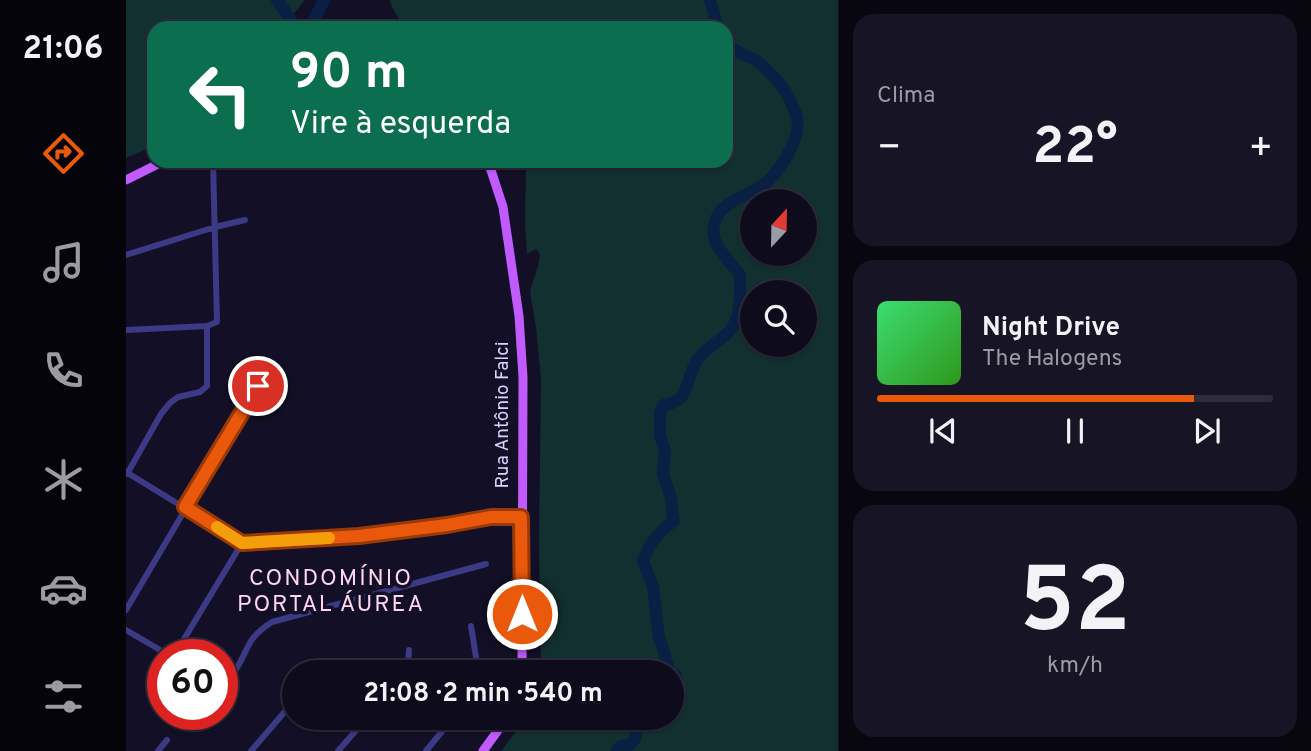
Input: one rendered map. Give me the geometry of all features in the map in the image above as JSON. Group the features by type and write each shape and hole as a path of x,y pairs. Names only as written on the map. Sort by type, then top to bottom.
{"main road":[{"path":"126,180 149,168"},
{"name":"Rua Antônio Falci","path":"490,168 503,207 519,316 523,377 522,660"},
{"path":"483,751 498,730"}],"street":[{"path":"126,330 207,326 217,322 213,168"},
{"path":"126,255 246,220"},
{"path":"207,326 207,386 201,392 178,397 170,403 127,473 242,543 359,536 491,517 521,517"},
{"path":"126,610 258,386"},
{"path":"184,639 242,543"},
{"path":"238,665 252,640 261,629 272,622 486,564"},
{"path":"471,626 476,660"},
{"path":"126,630 147,642"},
{"path":"408,660 409,650"},
{"path":"251,751 282,715"},
{"path":"338,751 356,730"},
{"path":"426,751 443,730"},
{"path":"158,751 167,740"}],"green space":[{"path":"126,0 305,0 292,16 283,21 147,21 147,149 126,158"},
{"path":"390,0 838,0 838,751 501,751 517,730 684,730 684,660 541,660 541,379 530,291 540,254 536,249 527,254 526,168 733,168 733,21 398,21"}],"waterway":[{"path":"277,0 292,21"},
{"path":"314,21 324,0"},
{"path":"710,0 716,21"},
{"path":"667,660 659,639 653,587 643,561 655,538 674,521 663,474 665,452 660,435 660,413 664,405 673,403 683,394 698,359 731,330 738,313 740,275 717,245 713,232 717,217 727,205 762,186 775,173 793,145 798,125 793,107 778,82 757,61 733,48"},
{"path":"616,751 635,739 637,730"}],"slow traffic":[{"path":"217,527 242,543 329,538"}],"district":[{"name":"CONDOMÍNIO PORTAL ÁUREA","path":"331,592"}],"route":[{"path":"258,386 185,507 242,543 359,536 508,515 521,517 522,614"}]}
